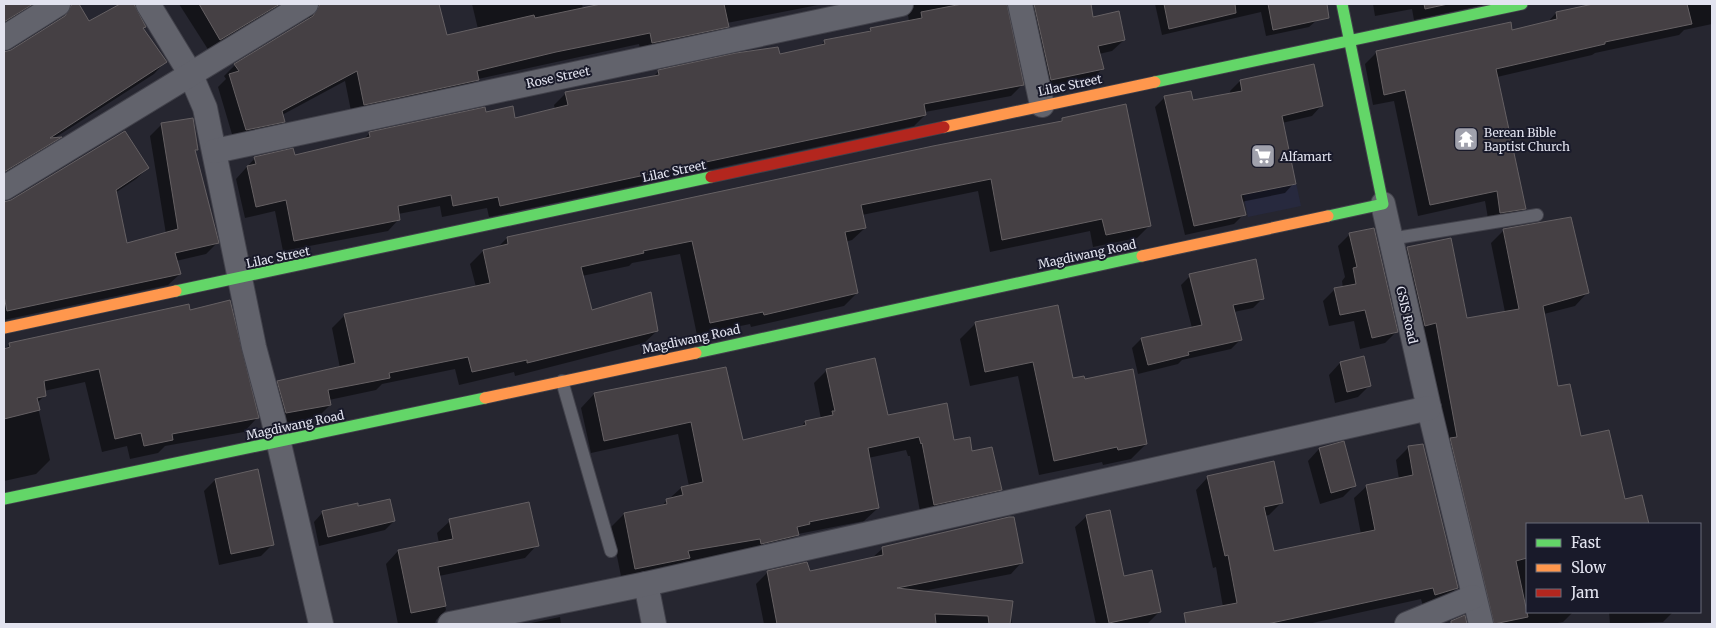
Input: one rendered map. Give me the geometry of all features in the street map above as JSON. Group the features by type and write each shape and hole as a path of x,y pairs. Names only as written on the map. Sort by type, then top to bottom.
{"main road":[{"name":"GSIS Road","path":"1342,4 1383,204"},
{"name":"Lilac Street","path":"4,328 241,279 1042,105 1350,42 1522,4"},
{"name":"Magdiwang Road","path":"4,499 279,443 1383,204"}],"street":[{"path":"4,38 58,4"},
{"path":"148,4 190,73 205,108 254,347 279,443 321,624"},
{"path":"4,188 306,4"},
{"name":"Rose Street","path":"215,151 901,4"},
{"path":"1020,4 1042,105"},
{"name":"GSIS Road","path":"1383,204 1428,408 1481,624"},
{"path":"450,624 646,584 1428,408"},
{"path":"646,584 654,624"},
{"path":"1407,624 1473,597"}],"lane":[{"path":"1390,239 1537,215"},
{"path":"562,381 611,551"}],"shaded area":[{"name":"Alfamart","path":"1282,117 1301,206 1248,217 1230,128"}],"building":[{"path":"4,4 33,4 4,22"},
{"path":"72,4 79,4 89,21 120,4 134,4 146,27 143,28 167,62 50,138 62,137 4,172 4,52 11,50 65,16"},
{"path":"199,4 280,4 220,40"},
{"path":"320,4 439,4 447,35 534,15 535,18 601,4 724,4 729,27 652,43 650,33 556,52 477,71 479,80 364,105 357,71 282,111 285,122 246,130 229,74 239,71 234,64 313,16"},
{"path":"962,4 1007,4 1024,85 924,104 926,115 500,206 498,197 453,206 451,195 398,206 400,220 294,241 286,200 256,207 247,166 256,164 254,157 293,148 295,155 370,137 369,132 485,107 486,112 513,106 515,118 568,105 565,92 659,75 658,70 736,53 778,47 780,54 825,44 824,40 871,31 870,28 922,18 921,12"},
{"path":"1034,4 1091,4 1093,17 1119,11 1125,40 1098,46 1104,69 1051,80"},
{"path":"1164,4 1235,4 1236,13 1169,29"},
{"path":"1268,4 1327,4 1329,18 1273,30"},
{"path":"1424,4 1448,4 1425,9"},
{"path":"1593,4 1687,4 1692,24 1605,42 1605,44 1496,69 1526,209 1500,213 1497,191 1430,205 1405,90 1384,95 1376,51 1511,22 1512,30 1557,19 1556,12"},
{"path":"1314,64 1323,106 1282,116 1296,184 1241,195 1246,215 1194,226 1164,96 1191,91 1193,100 1242,91 1240,80"},
{"path":"1126,104 1151,226 1106,235 1102,219 1002,240 991,179 861,205 866,228 845,232 858,293 764,315 763,312 710,323 692,241 643,251 644,253 581,267 592,310 651,292 658,331 527,363 527,360 472,372 468,357 389,373 390,378 328,390 331,405 286,413 277,381 355,363 344,314 490,283 483,250 508,244 507,237 933,146 1062,121 1062,118"},
{"path":"193,118 198,150 195,150 219,243 175,253 181,274 7,311 4,296 4,202 11,200 125,131 149,168 116,190 127,243 178,229 161,123"},
{"path":"1571,217 1589,293 1543,306 1558,386 1570,384 1581,436 1609,430 1625,499 1642,495 1649,523 1526,523 1526,558 1516,561 1528,617 1494,624 1450,438 1457,437 1436,323 1425,326 1407,247 1451,238 1467,318 1519,309 1503,229"},
{"path":"1374,228 1398,332 1372,338 1365,310 1340,315 1334,288 1356,284 1353,268 1357,267 1349,233"},
{"path":"1256,259 1264,299 1233,305 1242,340 1188,352 1189,355 1148,365 1141,338 1202,325 1189,274"},
{"path":"230,300 259,418 172,434 173,440 144,446 141,433 115,439 99,369 44,381 46,396 37,398 40,410 4,419 4,349 10,347 9,343 189,304 190,310"},
{"path":"1058,305 1073,378 1084,376 1085,379 1133,369 1147,444 1118,450 1117,447 1054,461 1033,362 985,372 975,322"},
{"path":"1364,356 1371,386 1347,392 1340,362"},
{"path":"875,358 888,415 947,403 954,440 970,437 972,451 992,447 1002,490 934,505 922,443 919,437 868,448 879,508 809,522 810,524 797,527 799,535 761,544 760,539 688,551 690,558 635,569 624,513 667,504 666,499 683,495 681,487 703,482 691,422 604,441 594,393 726,367 743,440 806,425 805,421 833,415 832,411 835,411 826,369"},
{"path":"1344,441 1356,486 1331,493 1319,448"},
{"path":"1423,444 1458,588 1435,595 1433,588 1267,624 1186,624 1184,613 1237,603 1228,555 1225,556 1207,476 1274,461 1283,503 1264,507 1274,551 1375,530 1366,485 1413,475 1408,446"},
{"path":"258,469 274,545 231,554 215,479"},
{"path":"390,499 395,521 328,537 322,511 358,503 358,506"},
{"path":"529,502 539,546 438,567 446,606 411,613 398,550 453,539 449,519"},
{"path":"1110,510 1124,576 1152,570 1161,612 1109,623 1086,515"},
{"path":"1014,517 1023,563 897,588 1013,601 1010,624 989,624 988,616 935,614 936,624 777,624 767,571 807,562 810,571 883,555 882,547"},
{"path":"1465,615 1467,624 1451,624 1451,621"}],"traffic: fast":[{"path":"1328,216 1383,204 1342,4"},
{"path":"1155,82 1522,4"},
{"path":"176,291 711,177"},
{"path":"696,353 1142,256"},
{"path":"4,499 485,398"}],"traffic: slow":[{"path":"944,127 1155,82"},
{"path":"1142,256 1328,216"},
{"path":"4,328 176,291"},
{"path":"485,398 696,353"}],"traffic: jam":[{"path":"711,177 944,127"}],"place":[{"name":"Berean Bible Baptist Church","path":"1466,139"},
{"name":"Alfamart","path":"1263,156"}]}
